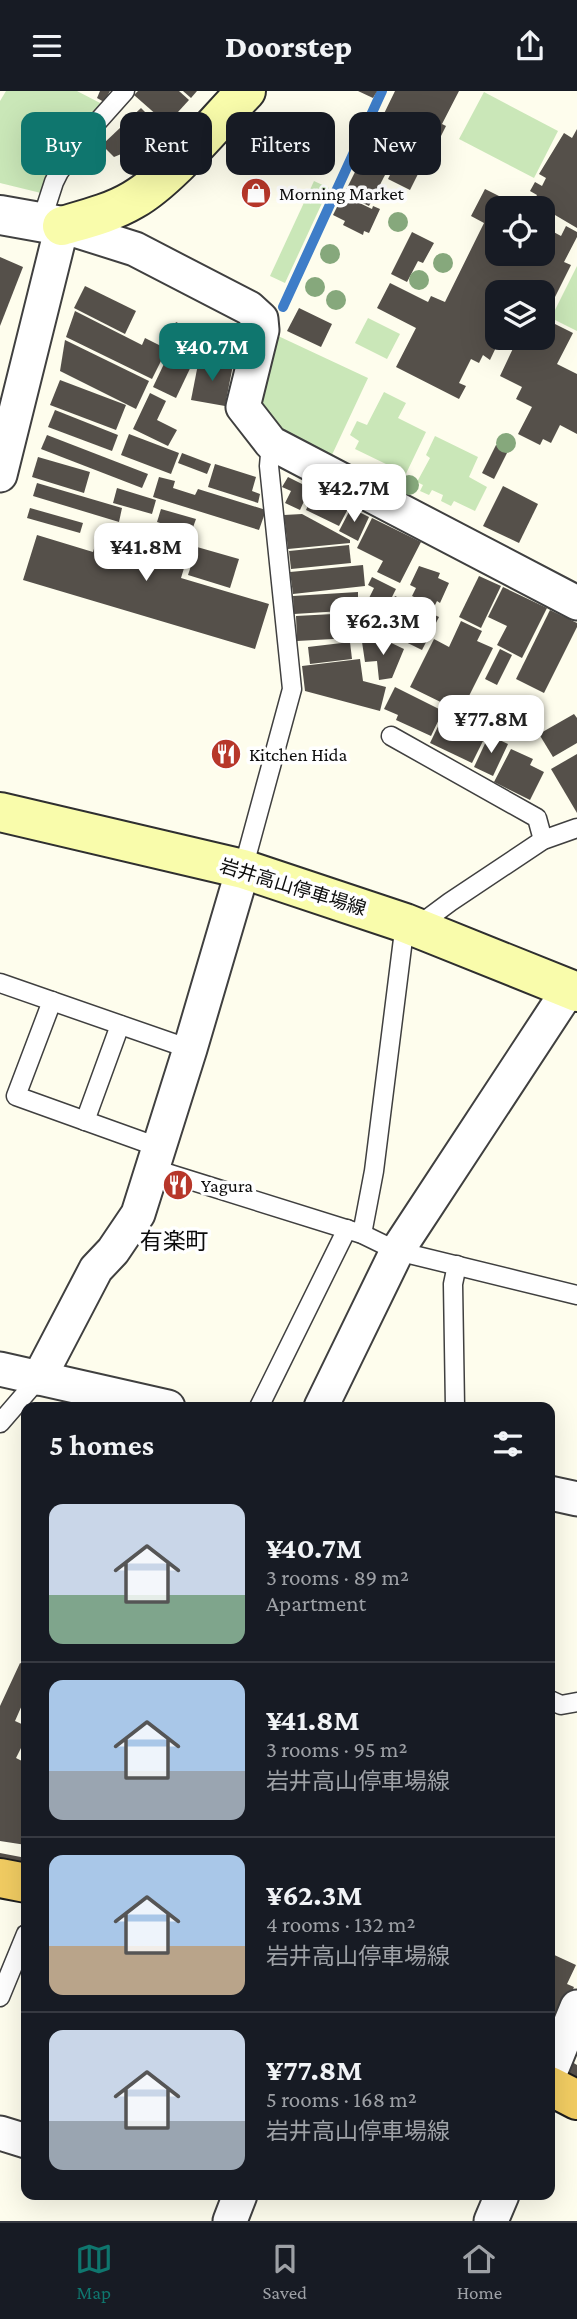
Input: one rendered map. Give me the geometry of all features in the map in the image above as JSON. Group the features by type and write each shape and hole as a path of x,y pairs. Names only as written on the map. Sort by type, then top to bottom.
{"highway":[{"path":"0,1878 21,1882"},
{"path":"555,2089 577,2100"}],"main road":[{"path":"52,224 110,211 135,199 169,171 246,91"},
{"name":"岩井高山停車場線","path":"0,812 243,869 410,926 573,991"}],"street":[{"path":"0,215 52,224 135,249 249,308 261,319 262,330 243,407 271,443 577,603"},
{"path":"0,475 52,224"},
{"path":"38,1378 96,1269 113,1251 138,1213 243,869"},
{"path":"323,1402 397,1251 573,991"},
{"path":"0,1369 146,1402"},
{"path":"555,1494 577,1499"},
{"path":"555,2061 577,2007"},
{"path":"0,2133 21,2139"},
{"path":"491,2221 500,2200"}],"lane":[{"path":"52,224 54,182 59,172 92,128 125,91"},
{"path":"243,869 292,689 269,466 271,443"},
{"path":"391,736 537,818 543,840"},
{"path":"262,1402 355,1231 374,1171 399,963 410,926 543,840 577,828"},
{"path":"0,983 190,1049"},
{"path":"52,1001 16,1096 85,1121 155,1157 355,1231 397,1251 577,1295"},
{"path":"85,1121 120,1025"},
{"path":"455,1402 453,1284 457,1265"},
{"path":"0,1423 38,1378"},
{"path":"555,1702 561,1705 577,1702"},
{"path":"0,1997 21,1946"}],"green space":[{"path":"6,91 77,91 102,104 96,112 21,112 21,175 49,175 41,193 0,183 0,101"},
{"path":"484,92 558,131 534,178 459,139"},
{"path":"314,181 329,188 285,283 270,276"},
{"path":"577,266 577,331 555,320 555,310"},
{"path":"368,318 400,334 387,359 355,343"},
{"path":"276,335 368,378 331,457 277,430 256,400"},
{"path":"384,392 406,403 398,418 426,432 402,482 384,473 388,465 355,449 359,441 350,435 357,421 367,425"},
{"path":"435,436 478,457 469,477 487,487 475,511 454,501 451,506 441,501 443,495 432,490 429,495 420,491 423,485 417,482 430,458 426,455"}],"building":[{"path":"100,91 110,91 104,102 97,98"},
{"path":"138,91 179,91 189,100 178,112 153,112 134,95"},
{"path":"183,91 197,91 191,98"},
{"path":"358,91 377,91 373,98"},
{"path":"395,91 459,91 442,124 446,126 441,136 441,112 385,112"},
{"path":"120,128 120,155 114,157 106,149 106,141"},
{"path":"577,129 577,228 555,215 555,196 536,196 530,191 535,182 542,186 546,178 539,174 564,133 572,138"},
{"path":"354,175 385,175 369,206 344,194"},
{"path":"390,175 418,175 410,190 388,179"},
{"path":"485,189 499,196 485,196 485,266 555,266 555,233 561,236 566,226 577,232 577,237 564,262 571,265 555,297 555,280 485,280 485,350 495,350 490,360 483,355 479,363 471,359 459,383 466,386 459,399 396,367 416,328 377,308 390,283 428,302 431,296 445,302 484,223 471,216"},
{"path":"343,195 372,209 373,206 380,209 369,233 364,231 363,235 343,225 345,221 333,215"},
{"path":"412,232 434,243 423,263 418,261 407,282 391,274"},
{"path":"0,257 23,267 0,326"},
{"path":"85,286 136,311 125,334 74,308"},
{"path":"299,308 332,324 321,347 287,331"},
{"path":"75,311 142,345 145,338 167,349 152,379 66,337"},
{"path":"176,322 204,336 197,350 169,336"},
{"path":"555,324 573,333 557,364 577,374 577,434 560,425 551,443 543,439 540,445 518,434 532,407 516,399 522,387 500,376 512,350 555,350"},
{"path":"207,334 219,340 212,353 200,347"},
{"path":"65,340 149,381 136,409 60,371"},
{"path":"223,340 237,347 233,354 220,348"},
{"path":"172,347 195,358 176,398 153,387"},
{"path":"199,359 233,365 225,406 191,400"},
{"path":"60,380 126,405 116,430 50,405"},
{"path":"150,393 166,401 157,420 177,430 168,446 133,429"},
{"path":"55,410 118,435 112,451 48,427"},
{"path":"129,434 179,453 171,474 121,455"},
{"path":"47,435 148,474 142,488 41,449"},
{"path":"496,445 508,451 494,479 482,473"},
{"path":"182,453 211,464 207,474 178,463"},
{"path":"38,457 90,472 84,493 32,477"},
{"path":"215,464 256,477 252,491 260,494 258,503 208,487"},
{"path":"159,477 175,481 173,488 195,495 198,489 266,510 259,530 153,497"},
{"path":"288,477 310,488 300,510 285,503 291,491 282,487"},
{"path":"37,483 122,508 119,522 33,496"},
{"path":"503,486 538,504 519,543 483,526"},
{"path":"117,488 156,500 152,514 113,503"},
{"path":"316,488 350,505 339,526 306,510"},
{"path":"30,508 83,523 80,533 27,518"},
{"path":"351,508 369,517 358,541 339,531"},
{"path":"161,509 196,519 191,533 157,522"},
{"path":"302,514 350,540 350,543 288,549 284,515"},
{"path":"372,518 421,542 400,583 377,572 383,561 357,548"},
{"path":"138,526 192,542 181,578 269,604 255,649 23,580 37,535 93,552 100,529 134,539"},
{"path":"349,545 351,563 291,569 289,551"},
{"path":"197,547 239,559 230,588 188,575"},
{"path":"363,565 365,586 293,594 290,572"},
{"path":"419,566 440,573 438,578 449,583 440,603 437,601 434,607 412,596 416,588 410,585"},
{"path":"479,576 501,586 481,628 459,617"},
{"path":"372,577 396,589 386,609 368,600 374,588 368,585"},
{"path":"503,587 547,608 522,658 497,645 507,626 488,617"},
{"path":"358,592 358,610 294,614 293,596"},
{"path":"395,596 439,617 422,650 379,629"},
{"path":"550,610 577,623 577,627 544,693 516,679"},
{"path":"370,612 371,627 351,628 351,638 297,641 296,616"},
{"path":"461,621 482,631 477,641 493,648 461,712 410,687 434,639 449,647"},
{"path":"383,639 404,649 392,678 379,680 377,661 365,662 362,642"},
{"path":"350,642 352,659 310,664 308,647"},
{"path":"500,649 512,655 497,685 485,679"},
{"path":"360,659 363,681 386,687 380,711 305,691 302,666"},
{"path":"395,687 443,711 431,736 396,720 398,715 384,709"},
{"path":"445,712 487,733 472,763 430,743"},
{"path":"574,714 577,718 577,743 553,757 539,734"},
{"path":"512,719 525,725 520,734 508,728"},
{"path":"489,735 508,744 493,776 474,767"},
{"path":"511,749 533,759 530,765 544,772 530,800 494,782"},
{"path":"577,754 577,813 551,769"},
{"path":"20,1663 21,1707 15,1721 21,1724 21,1748 16,1758 21,1760 21,1844 0,1841 0,1706"},
{"path":"0,1853 21,1857 21,1871 0,1866"},
{"path":"555,1955 576,1965 567,1984 574,1987 555,2027"},
{"path":"572,2062 577,2065 577,2082 565,2076"}],"waterway":[{"path":"283,307 382,91"}],"place":[{"name":"Morning Market","path":"256,193"},
{"name":"Kitchen Hida","path":"226,754"},
{"name":"Yagura","path":"178,1185"}],"district":[{"name":"有楽町","path":"174,1241"}]}
